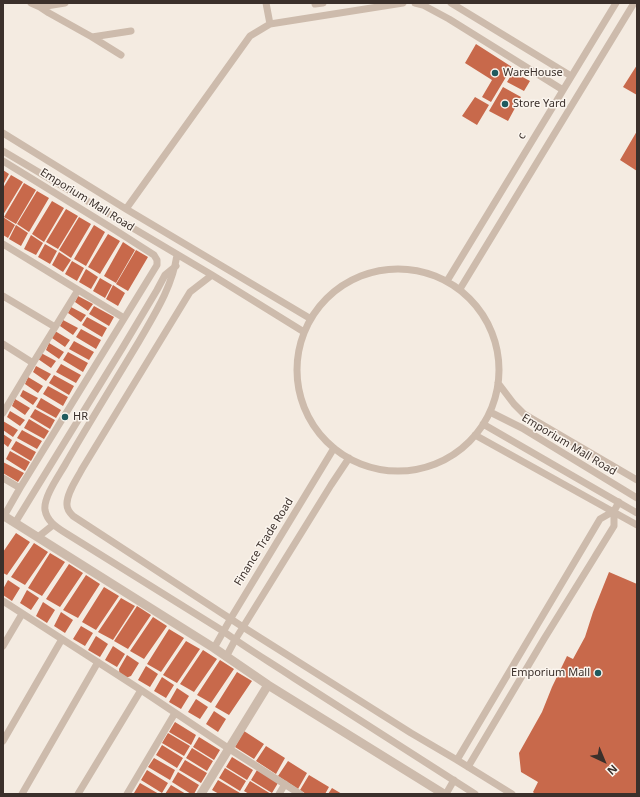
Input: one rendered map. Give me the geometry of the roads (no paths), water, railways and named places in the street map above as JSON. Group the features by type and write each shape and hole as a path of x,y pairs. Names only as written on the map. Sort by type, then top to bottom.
{"street":[{"path":"31,3 121,55"},
{"path":"40,7 65,3"},
{"path":"266,3 270,24"},
{"path":"126,209 250,36 270,24 403,3"},
{"path":"415,3 423,5 449,19 563,90"},
{"path":"435,11 437,3"},
{"path":"449,19 452,3 572,76"},
{"name":"c","path":"447,281 616,3"},
{"path":"460,289 634,3"},
{"path":"92,37 131,31"},
{"path":"3,133 126,209 311,319"},
{"path":"3,151 304,332"},
{"name":"Emporium Mall Road","path":"3,161 154,255 157,260 157,265 124,318"},
{"path":"3,244 124,318 4,516 214,648 268,685 445,794 454,780"},
{"path":"177,255 176,266 168,290 128,361 81,436 46,500 45,509 49,519 54,525 134,577 223,631 475,794"},
{"path":"15,523 123,347 165,275 176,266"},
{"path":"397,268 423,271 447,281 460,289 479,308 492,331 499,356 498,383 490,412 474,435 458,451 438,462 415,469 392,470 370,466 348,458 334,448 317,430 304,407 298,383 298,357 304,332 311,319 327,298 347,282 371,272 397,268"},
{"path":"212,276 190,292 82,469 69,495 67,504 68,511 73,516 243,627 411,733 512,794"},
{"path":"3,413 6,400 33,363 78,290"},
{"path":"3,296 55,327"},
{"path":"3,344 33,363"},
{"path":"498,383 514,404 524,414 637,480"},
{"name":"Emporium Mall Road","path":"490,412 522,428 637,498"},
{"path":"483,424 637,513"},
{"path":"474,435 637,525"},
{"name":"Finance Trade Road","path":"214,648 230,618 334,448"},
{"path":"226,657 235,640 348,458"},
{"path":"3,478 20,488"},
{"path":"468,767 544,639 614,526 614,512 619,502"},
{"path":"457,760 600,519 614,512"},
{"path":"38,537 54,525"},
{"path":"3,601 300,794"},
{"path":"3,646 22,614"},
{"path":"3,740 62,639"},
{"path":"22,794 98,662"},
{"path":"201,794 268,685"},
{"path":"78,794 141,690"},
{"path":"127,794 175,713"},
{"path":"278,794 285,784"}],"place":[{"name":"WareHouse","path":"495,73"},
{"name":"Store Yard","path":"505,104"},
{"name":"HR","path":"65,417"},
{"name":"Emporium Mall","path":"598,673"}]}
